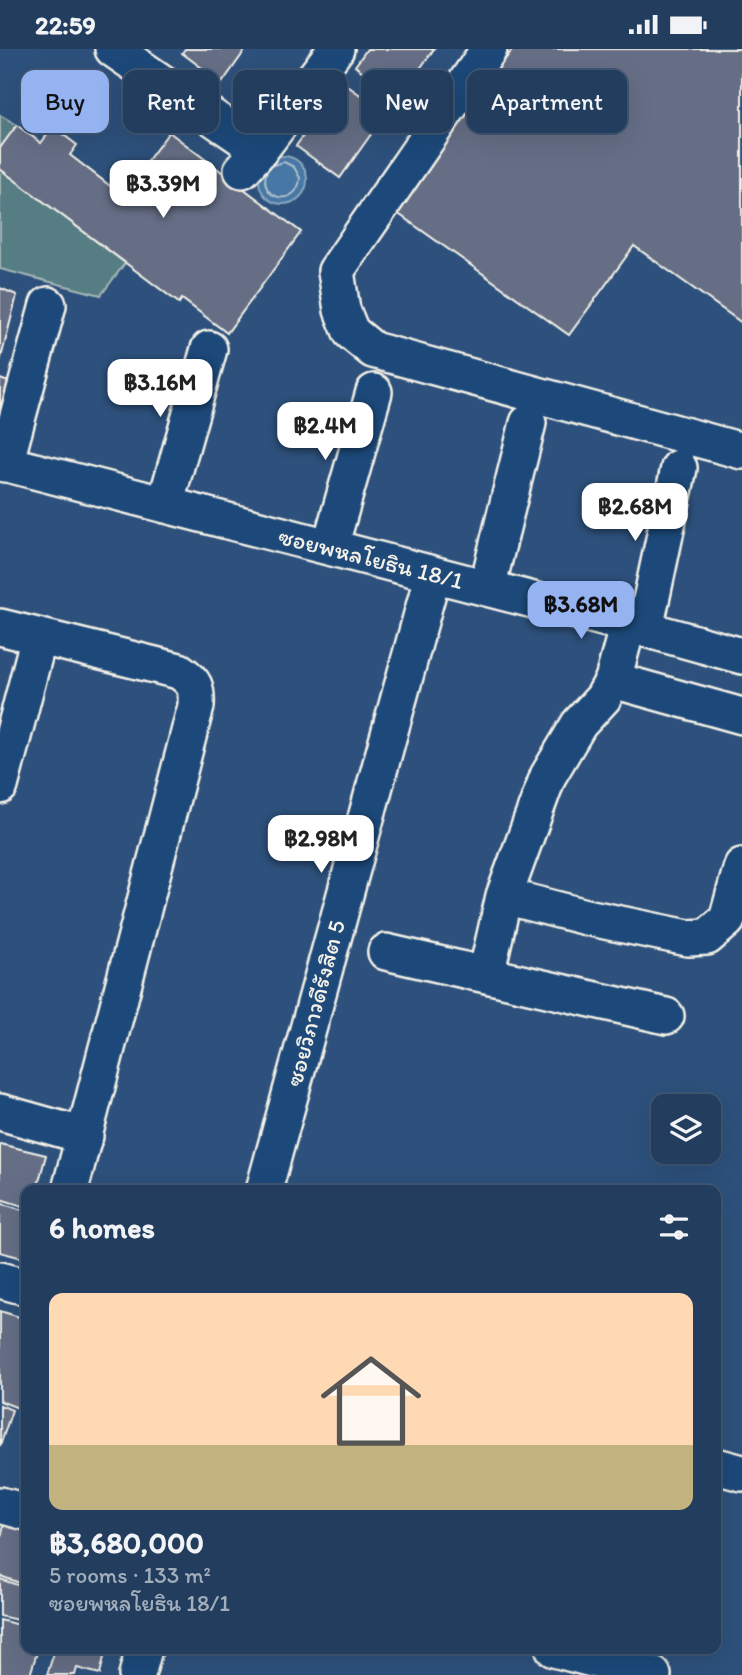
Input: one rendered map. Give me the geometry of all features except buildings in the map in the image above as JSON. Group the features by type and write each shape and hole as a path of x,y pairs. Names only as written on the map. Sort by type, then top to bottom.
{"street":[{"path":"113,49 251,160 336,49"},
{"path":"489,49 336,271 342,310 351,332 373,350 742,451"},
{"path":"3,463 48,305"},
{"path":"165,505 209,349"},
{"path":"330,547 374,392"},
{"path":"487,588 528,423"},
{"name":"ซอยพหลโยธิน 18/1","path":"3,463 742,656"},
{"path":"486,975 504,896 548,775 579,724 603,698 637,627 679,468"},
{"name":"ซอยวิภาวดีรังสิต 5","path":"265,1185 433,574"},
{"path":"0,627 179,671 191,679 197,690 196,706 71,1185"},
{"path":"0,786 39,637"},
{"path":"613,680 742,716"},
{"path":"504,896 586,917 688,938 707,937 727,920 742,866"},
{"path":"386,952 667,1016"},
{"path":"0,1112 85,1136"},
{"path":"0,1280 21,1286"},
{"path":"721,1467 742,1473"},
{"path":"0,1505 21,1511"},
{"path":"137,1675 143,1654"},
{"path":"573,1654 653,1675"}],"green space":[{"path":"0,115 17,125 0,148"},
{"path":"0,169 125,263 101,295 0,269"}],"water":[{"path":"283,156 292,157 300,163 306,171 306,189 300,197 292,203 283,204 274,203 266,197 260,189 259,180 260,171 266,163 274,157"}]}
